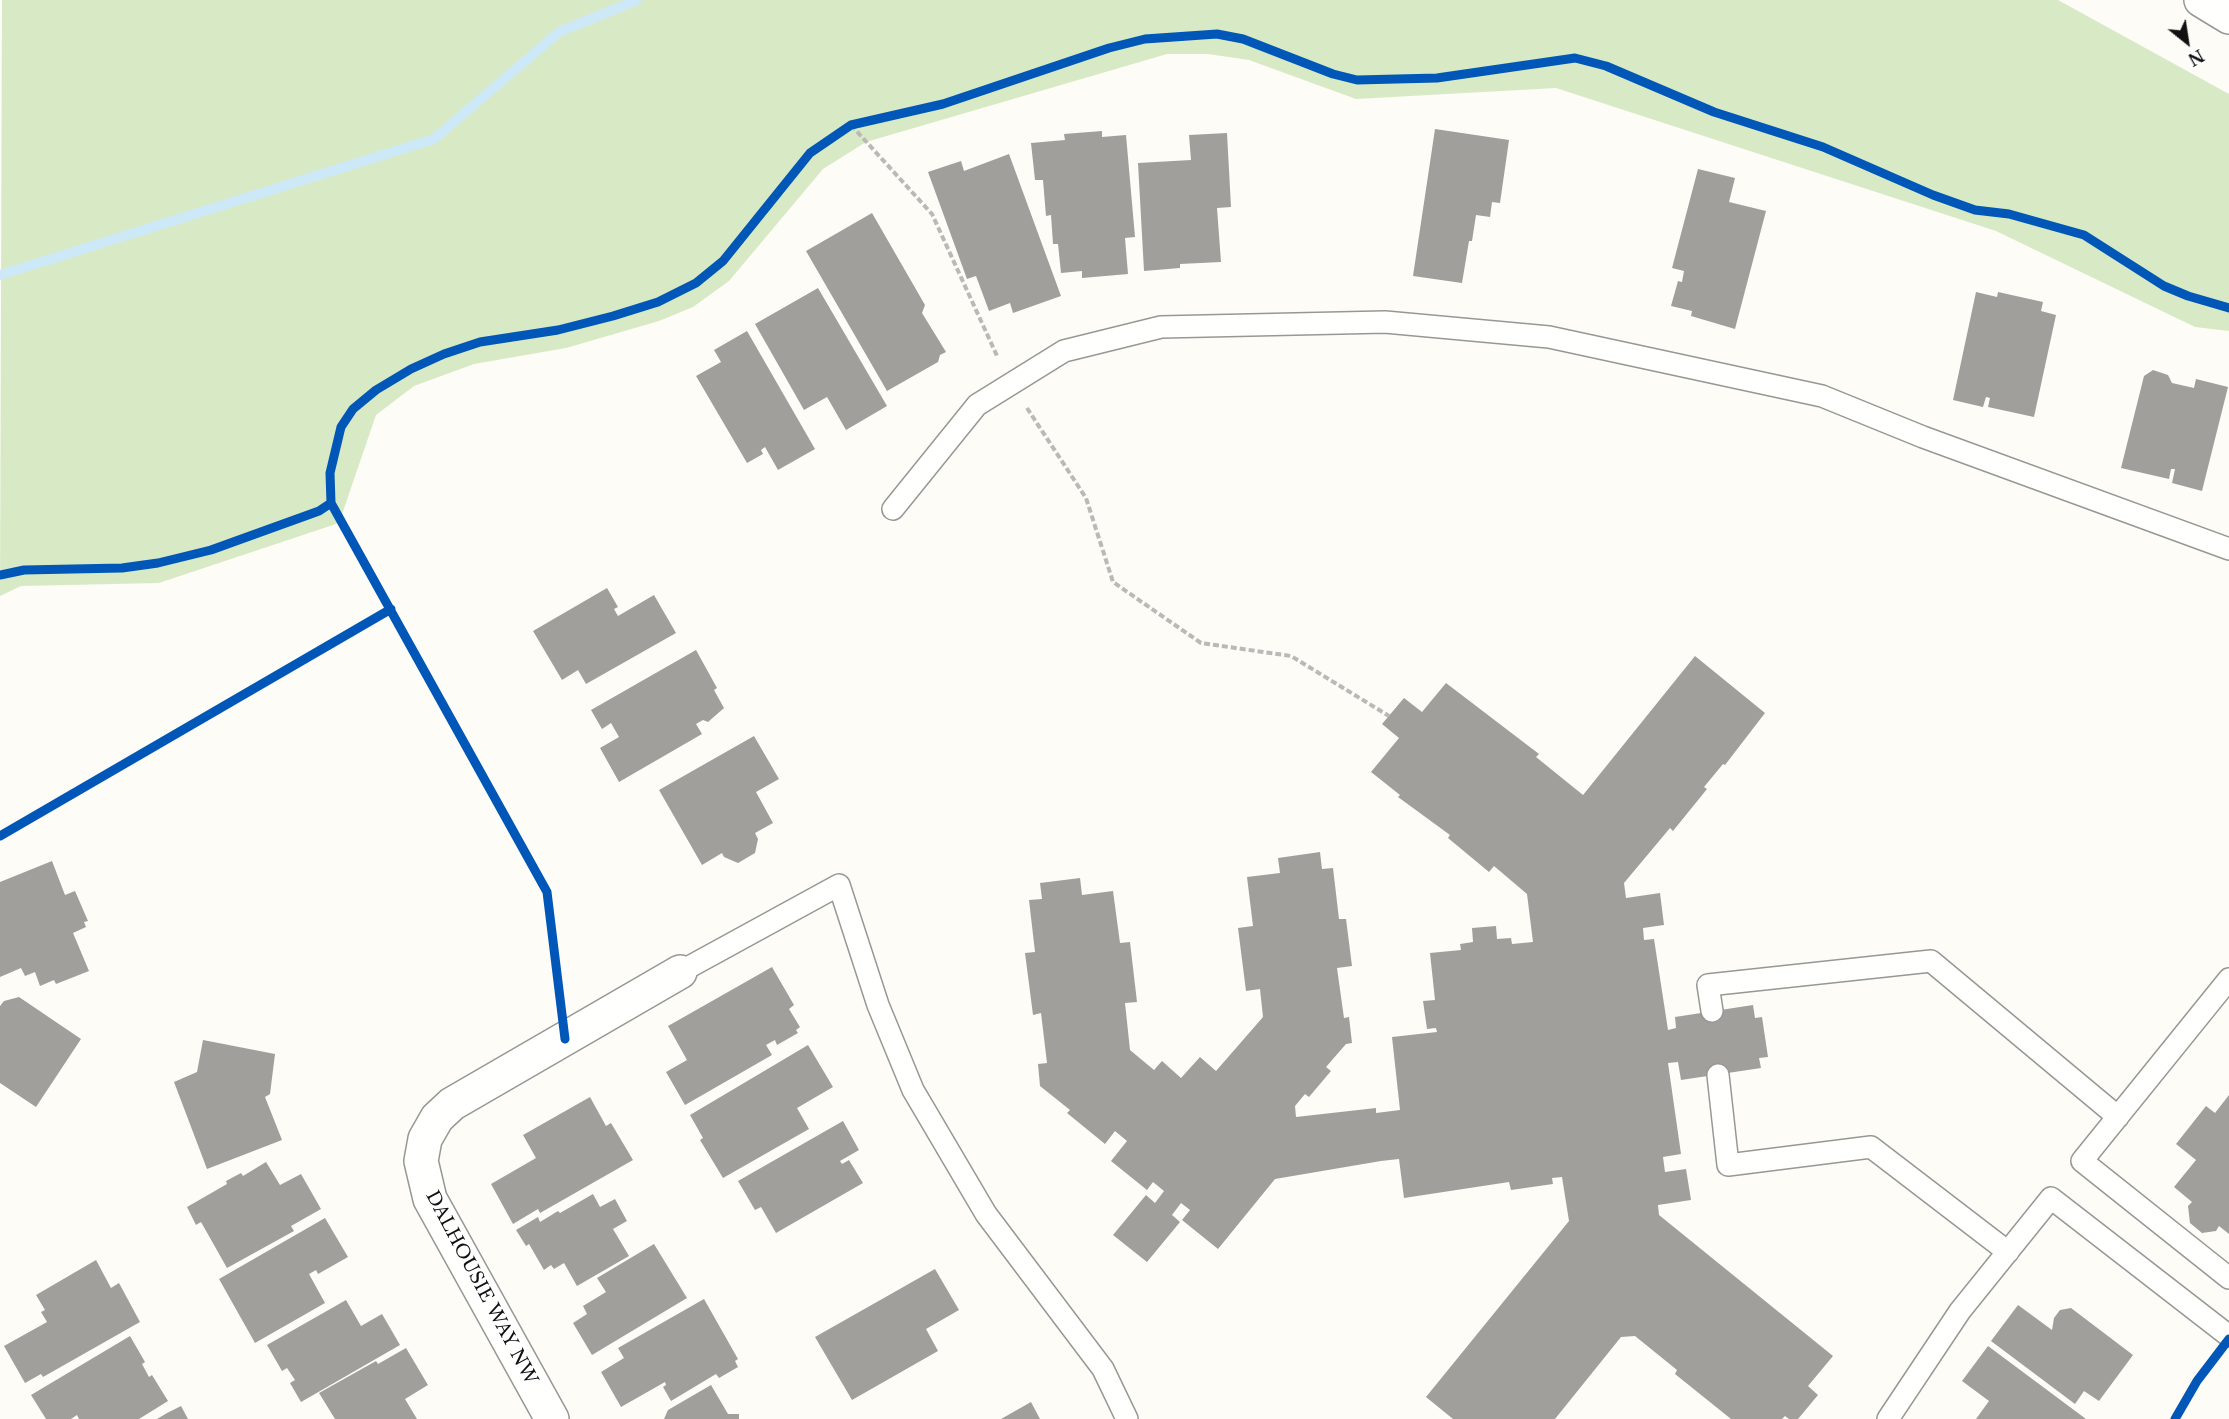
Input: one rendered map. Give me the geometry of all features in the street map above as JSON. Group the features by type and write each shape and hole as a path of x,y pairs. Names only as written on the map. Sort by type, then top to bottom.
{"street":[{"path":"2201,0 2229,17"},
{"name":"DALHOUSIE WAY NW","path":"552,1419 430,1199 421,1161 425,1139 437,1118 452,1104 680,972"}],"lane":[{"path":"893,509 977,405 1064,351 1161,327 1385,322 1549,337 1822,396 1923,437 2229,549"},
{"path":"680,972 839,885 878,1005 913,1090 986,1214 1103,1369 1127,1419"},
{"path":"1712,1011 1708,985 1930,961 2118,1117"},
{"path":"2229,979 2082,1161 2229,1278"},
{"path":"1718,1075 1728,1165 1871,1147 2008,1252"},
{"path":"1888,1419 1960,1311 2051,1198 2229,1336"}],"path":[{"path":"863,122 847,127 932,214 1010,384 1086,498 1113,582 1201,643 1291,656 1389,716"}],"green space":[{"path":"2,0 2058,0 2229,94 2229,331 2195,327 1996,231 1556,88 1356,99 1249,60 1208,54 1167,54 866,142 823,169 729,281 693,307 659,321 566,348 474,364 414,386 376,415 339,523 159,583 21,586 0,596"}],"building":[{"path":"1435,129 1509,140 1500,203 1492,202 1490,217 1476,215 1462,283 1413,276"},
{"path":"1102,131 1102,137 1126,135 1135,237 1125,238 1128,274 1082,278 1082,271 1061,273 1058,244 1053,244 1051,215 1046,216 1043,180 1035,180 1031,143 1065,140 1064,134"},
{"path":"1227,133 1231,207 1217,208 1221,262 1180,264 1180,268 1144,271 1138,163 1191,160 1189,135"},
{"path":"1009,154 1061,296 1013,313 1010,303 989,311 976,276 967,279 928,172 961,161 964,171"},
{"path":"1698,169 1735,178 1729,202 1766,211 1735,329 1691,316 1692,311 1671,306 1678,281 1682,282 1684,271 1672,268"},
{"path":"872,213 925,305 922,313 946,352 940,355 938,362 887,391 806,251"},
{"path":"818,288 887,406 846,430 827,397 804,410 755,324"},
{"path":"1976,292 1997,297 1998,292 2043,302 2041,311 2056,315 2034,417 1988,407 1990,398 1986,397 1983,407 1953,400"},
{"path":"747,331 815,449 778,470 765,447 761,450 763,454 747,463 696,376 721,362 714,350"},
{"path":"2153,370 2168,375 2172,383 2194,388 2196,379 2228,387 2202,491 2172,483 2175,469 2171,469 2169,479 2121,468 2144,376"},
{"path":"607,588 618,607 614,609 618,616 654,595 676,633 586,684 578,670 562,680 533,631"},
{"path":"696,650 717,688 714,690 724,708 708,722 703,720 696,724 702,734 619,782 600,748 619,737 611,723 602,729 591,710"},
{"path":"1695,656 1765,713 1725,765 1723,764 1704,787 1707,789 1673,831 1670,828 1624,883 1626,898 1660,893 1664,925 1643,928 1644,940 1654,939 1668,1030 1676,1028 1675,1017 1753,1005 1755,1018 1762,1017 1768,1057 1759,1058 1761,1068 1681,1080 1678,1062 1668,1063 1681,1154 1663,1157 1665,1172 1686,1169 1691,1200 1658,1205 1659,1215 1833,1356 1808,1386 1818,1395 1798,1419 1789,1419 1785,1416 1782,1419 1731,1419 1675,1374 1677,1370 1635,1336 1621,1337 1555,1419 1453,1419 1426,1397 1569,1221 1562,1177 1552,1178 1553,1184 1511,1190 1509,1182 1404,1198 1399,1159 1381,1161 1275,1179 1218,1249 1182,1220 1190,1210 1181,1203 1172,1215 1180,1222 1147,1262 1113,1235 1146,1195 1155,1203 1164,1191 1153,1182 1147,1190 1111,1161 1127,1141 1115,1131 1105,1144 1067,1113 1070,1110 1040,1086 1038,1064 1047,1063 1041,1013 1033,1015 1025,953 1035,952 1029,900 1042,899 1040,883 1080,878 1082,895 1113,891 1120,943 1130,942 1137,1002 1125,1003 1130,1050 1154,1070 1162,1061 1181,1078 1200,1057 1216,1071 1263,1017 1260,989 1246,991 1238,928 1253,926 1247,877 1280,873 1278,858 1320,852 1322,869 1333,868 1339,919 1346,919 1352,966 1337,968 1344,1018 1349,1017 1352,1043 1346,1044 1326,1067 1331,1071 1309,1097 1305,1094 1295,1106 1296,1117 1376,1108 1376,1113 1400,1110 1392,1037 1437,1032 1436,1028 1427,1029 1423,1001 1435,1000 1430,953 1461,950 1460,944 1473,942 1472,928 1496,926 1497,939 1511,938 1512,944 1533,942 1527,894 1494,866 1489,872 1448,838 1450,835 1398,797 1400,795 1371,772 1399,738 1382,724 1404,698 1422,712 1446,683 1539,754 1536,757 1583,795"},
{"path":"754,736 779,779 756,792 773,823 755,833 758,839 755,853 738,863 724,857 722,853 702,865 659,790"},
{"path":"52,861 65,895 75,891 88,921 84,922 86,927 73,933 89,971 56,984 54,980 40,986 35,972 25,976 21,968 0,977 0,882"},
{"path":"772,967 794,1005 789,1009 800,1027 796,1030 798,1033 777,1045 775,1040 766,1045 772,1055 685,1105 666,1072 687,1060 668,1026"},
{"path":"19,997 81,1039 36,1107 0,1083 0,1006 4,1001"},
{"path":"203,1040 275,1054 270,1094 265,1097 282,1140 207,1169 174,1082 197,1072"},
{"path":"808,1045 833,1087 797,1108 809,1129 723,1178 700,1140 703,1138 690,1115"},
{"path":"2229,1095 2229,1234 2219,1226 2216,1231 2202,1233 2190,1223 2188,1206 2192,1202 2174,1187 2196,1160 2176,1144 2206,1106 2215,1113"},
{"path":"590,1097 606,1126 611,1123 633,1160 540,1213 538,1209 513,1224 491,1184 536,1158 523,1135"},
{"path":"843,1121 859,1150 840,1161 842,1164 849,1160 863,1183 776,1233 761,1207 755,1210 738,1181"},
{"path":"266,1162 280,1185 301,1174 321,1209 291,1226 294,1231 227,1268 201,1222 196,1225 187,1207 227,1184 226,1181 241,1173 243,1176"},
{"path":"593,1194 600,1207 615,1199 627,1221 613,1229 629,1256 577,1286 564,1263 554,1269 551,1265 544,1270 529,1244 526,1246 516,1230 538,1217 540,1222 558,1211 560,1213"},
{"path":"325,1218 348,1257 318,1274 316,1270 309,1274 325,1303 255,1343 219,1279"},
{"path":"654,1244 687,1298 592,1355 573,1323 587,1314 583,1306 606,1292 597,1278"},
{"path":"96,1260 111,1288 119,1283 140,1322 43,1377 41,1374 25,1383 4,1346 47,1322 41,1312 45,1310 36,1295"},
{"path":"935,1269 959,1310 926,1329 938,1351 852,1400 815,1337"},
{"path":"704,1299 738,1359 735,1361 738,1367 719,1378 716,1374 671,1401 663,1387 666,1385 665,1382 621,1407 601,1372 624,1358 618,1348"},
{"path":"346,1300 361,1326 382,1314 400,1345 301,1402 290,1383 295,1380 287,1368 282,1371 267,1345"},
{"path":"2018,1305 2052,1330 2054,1318 2060,1310 2071,1308 2133,1355 2099,1401 2084,1391 2075,1404 1991,1341"},
{"path":"130,1336 145,1362 142,1364 149,1377 152,1375 168,1401 139,1419 79,1419 77,1415 71,1419 46,1419 31,1395"},
{"path":"1988,1346 2086,1419 1976,1419 1989,1401 1962,1381"},
{"path":"406,1348 428,1385 405,1399 417,1419 335,1419 319,1393 376,1361 378,1364"},
{"path":"711,1385 728,1414 739,1414 739,1419 664,1419 668,1410"},
{"path":"1031,1402 1040,1419 1001,1419"},
{"path":"181,1406 188,1419 157,1419 167,1413"}],"waterway":[{"path":"0,275 434,139 559,32 637,0"}],"cycle path":[{"path":"0,575 24,570 122,568 158,563 211,550 319,511 331,503 330,473 341,427 353,409 376,390 411,369 444,354 480,342 558,330 613,316 658,302 696,283 723,261 810,153 851,125 943,104 1109,48 1145,39 1217,34 1243,39 1333,74 1357,80 1437,78 1575,58 1606,66 1714,112 1823,147 1933,195 1975,210 2009,214 2084,235 2164,286 2229,308"},
{"path":"331,503 547,892 565,1039"},
{"path":"0,836 391,609"},
{"path":"2175,1419 2197,1381 2229,1339"}]}
